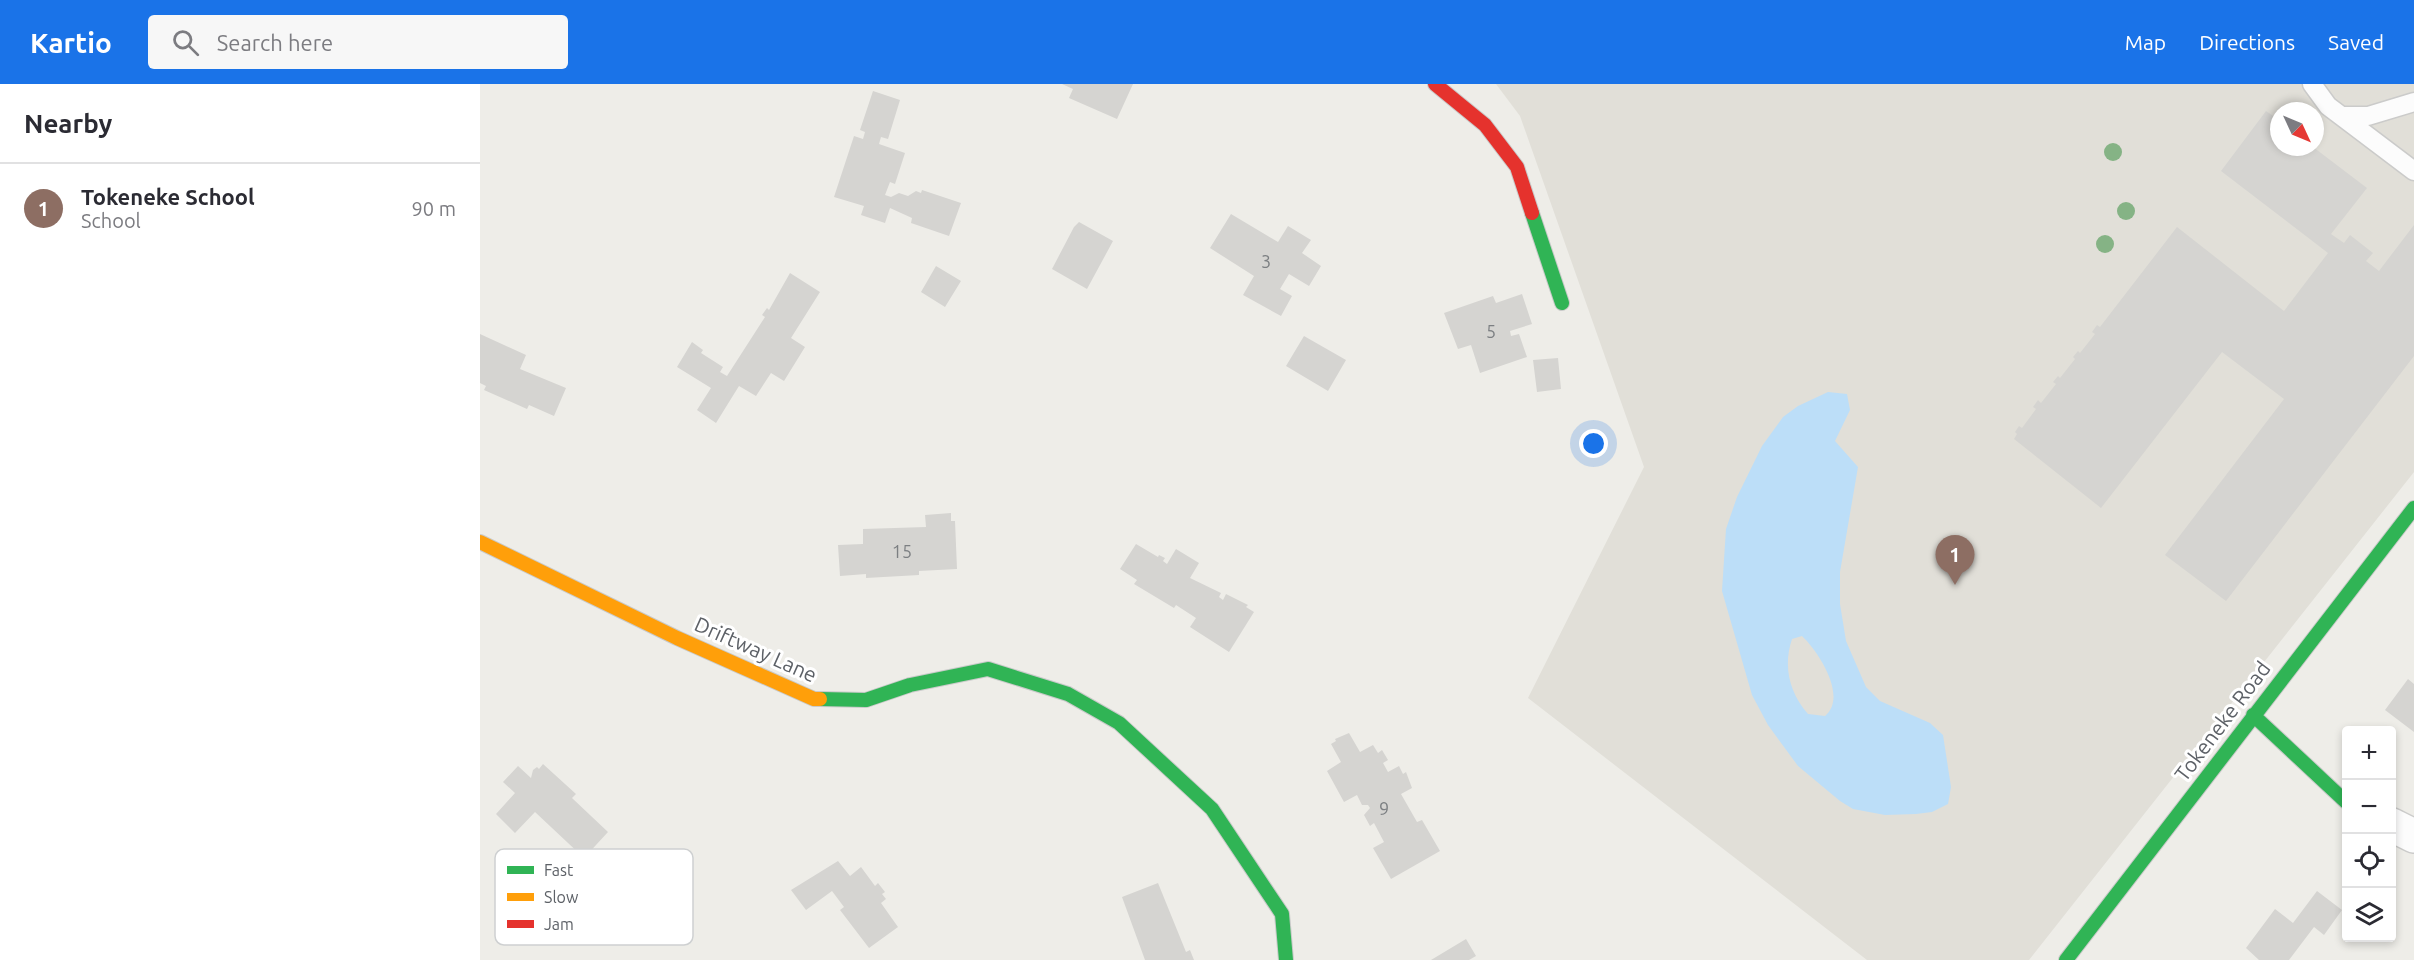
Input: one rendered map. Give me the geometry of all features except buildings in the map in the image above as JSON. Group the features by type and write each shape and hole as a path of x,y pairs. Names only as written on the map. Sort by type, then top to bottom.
{"street":[{"path":"1435,84 1485,125 1517,167 1562,303"},
{"name":"Tokeneke Road","path":"2066,960 2414,508"},
{"name":"Driftway Lane","path":"480,542 677,638 814,699 866,700 910,685 988,669 1068,694 1119,723 1212,809 1282,914 1286,960"},
{"path":"2253,715 2342,798"},
{"path":"2396,827 2414,836"}],"lane":[{"path":"2312,84 2328,106 2414,171"},
{"path":"2342,116 2368,116 2414,102"}],"shaded area":[{"path":"1496,84 2414,84 2414,472 2029,960 1867,960 1528,698 1644,467 1520,116"}],"water":[{"path":"1828,392 1847,394 1850,410 1835,441 1858,467 1840,572 1840,604 1846,641 1866,687 1880,701 1930,723 1943,735 1951,787 1948,804 1932,812 1885,815 1853,809 1840,801 1798,766 1768,725 1752,695 1722,591 1726,529 1737,497 1762,446 1783,417 1798,406","holes":["1802,636 1823,663 1832,687 1834,698 1825,716 1808,714 1792,688 1788,669 1792,639"]}],"traffic: fast":[{"path":"1532,213 1562,303"},
{"path":"2066,960 2414,508"},
{"path":"820,699 866,700 910,685 988,669 1068,694 1119,723 1212,809 1282,914 1286,960"},
{"path":"2253,715 2342,798"}],"traffic: slow":[{"path":"480,542 677,638 814,699 820,699"}],"traffic: jam":[{"path":"1435,84 1485,125 1517,167 1532,213"}],"place":[{"name":"Tokeneke School","path":"1955,585"}]}
